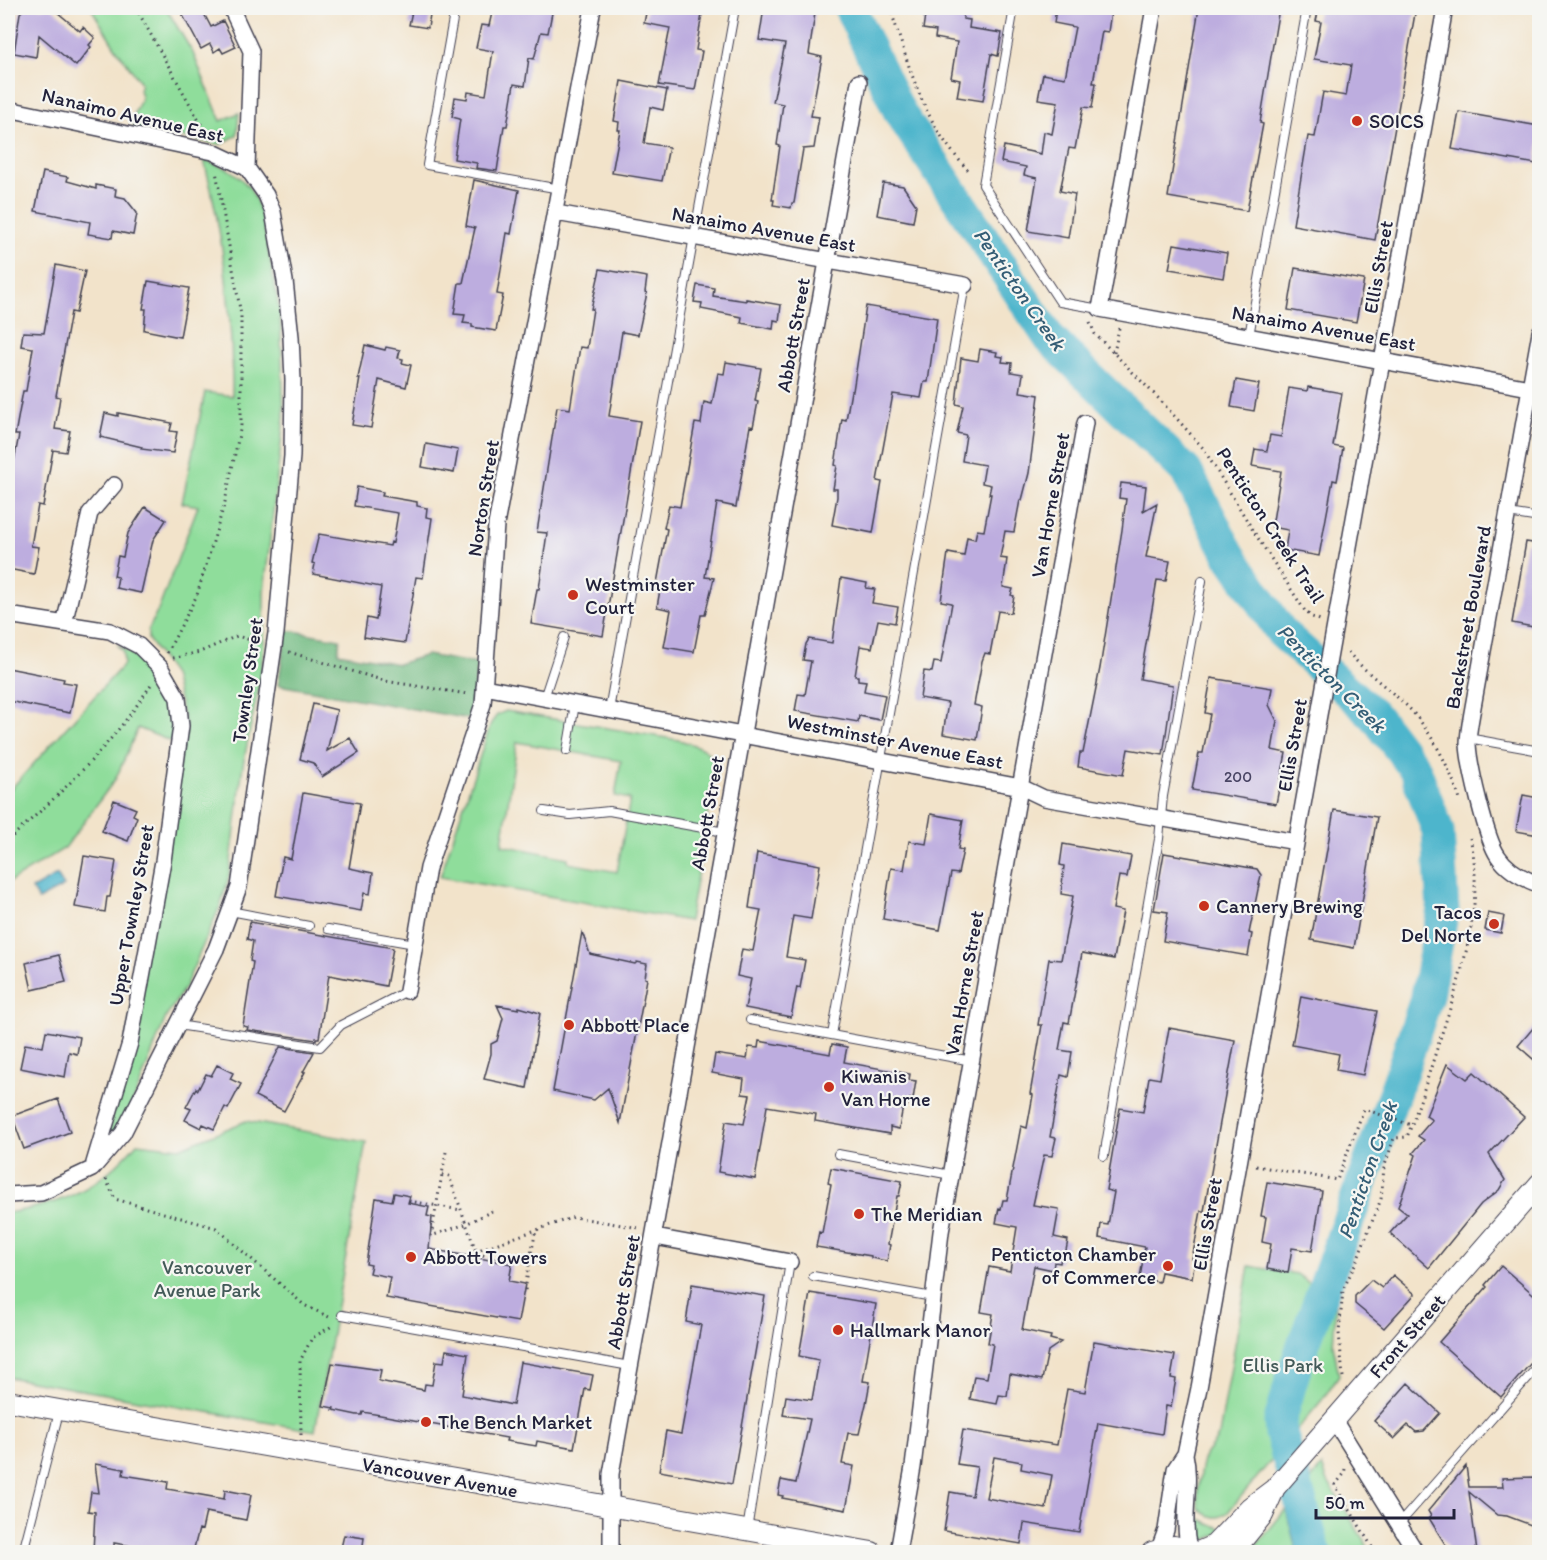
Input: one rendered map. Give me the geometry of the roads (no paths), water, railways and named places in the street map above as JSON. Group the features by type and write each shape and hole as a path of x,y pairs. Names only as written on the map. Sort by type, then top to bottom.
{"street":[{"path":"231,8 251,51 247,168"},
{"name":"Norton Street","path":"406,991 428,868 483,704 496,525 593,8"},
{"path":"1100,309 1154,8"},
{"name":"Ellis Street","path":"1155,1551 1166,1530 1175,1469 1185,1454 1199,1388 1445,8"},
{"name":"Abbott Street","path":"611,1552 611,1474 859,82"},
{"name":"Nanaimo Avenue East","path":"8,108 213,152 230,158 247,168"},
{"name":"Townley Street","path":"95,1165 123,1133 216,949 239,887 274,647 292,456 291,337 285,281 273,212 266,195 247,168"},
{"name":"Nanaimo Avenue East","path":"556,213 965,285"},
{"name":"Nanaimo Avenue East","path":"1100,309 1534,389"},
{"name":"Backstreet Boulevard","path":"1539,332 1534,389 1508,513 1468,738 1472,773 1487,830 1497,856 1513,872 1539,885"},
{"name":"Van Horne Street","path":"898,1552 913,1467 941,1232 1085,423"},
{"path":"8,615 64,624 90,513 114,485"},
{"name":"Upper Townley Street","path":"64,624 110,631 139,646 160,667 178,698 181,726 163,861 130,1043 95,1165"},
{"name":"Westminster Avenue East","path":"484,692 544,698 742,734 1021,787 1044,798 1296,842"},
{"path":"8,1195 41,1193 95,1165"},
{"name":"Front Street","path":"1194,1551 1214,1545 1250,1507 1274,1489 1539,1183"},
{"path":"655,1234 790,1262"},
{"name":"Vancouver Avenue","path":"8,1401 872,1552"},
{"path":"1334,1420 1416,1552"},
{"name":"Ellis Street","path":"1185,1454 1188,1471 1185,1532 1194,1551"},
{"name":"Front Street","path":"1233,1552 1263,1515 1274,1489"},
{"path":"1155,1551 1174,1546 1194,1551"}],"lane":[{"path":"455,8 427,165 560,189"},
{"path":"609,710 735,8"},
{"path":"1014,8 983,185 1060,302 1100,309"},
{"path":"1249,336 1306,8"},
{"path":"832,1035 965,285"},
{"path":"1508,513 1539,518"},
{"path":"1104,1156 1202,581"},
{"path":"544,698 564,637"},
{"path":"567,751 575,704"},
{"path":"1468,738 1539,751"},
{"path":"544,811 570,815 609,811 725,832"},
{"path":"230,911 309,926"},
{"path":"328,929 415,944"},
{"path":"178,1025 320,1047 341,1025 406,991"},
{"path":"750,1020 972,1061"},
{"path":"838,1154 951,1175"},
{"path":"747,1531 790,1262"},
{"path":"813,1276 933,1297"},
{"path":"342,1315 631,1366"},
{"path":"1399,1524 1539,1364"},
{"path":"23,1552 60,1410"}],"water":[{"path":"57,875 64,886 38,900 32,889"},
{"path":"1309,1482 1325,1534 1327,1552 1297,1552 1286,1509"}],"waterway":[{"name":"Penticton Creek","path":"850,8 900,113 1050,339 1186,471 1229,554 1282,633 1374,715 1415,769 1438,831 1443,910 1427,996 1295,1368 1280,1421 1281,1433 1315,1552"}],"place":[{"name":"SOICS","path":"1357,121"},
{"name":"Westminster Court","path":"573,595"},
{"name":"Cannery Brewing","path":"1204,906"},
{"name":"Tacos Del Norte","path":"1494,924"},
{"name":"Abbott Place","path":"569,1025"},
{"name":"Kiwanis Van Horne","path":"829,1087"},
{"name":"The Meridian","path":"859,1214"},
{"name":"Abbott Towers","path":"411,1257"},
{"name":"Penticton Chamber of Commerce","path":"1168,1266"},
{"name":"Hallmark Manor","path":"838,1330"},
{"name":"The Bench Market","path":"426,1422"}],"park label":[{"name":"Vancouver Avenue Park","path":"207,1278"},
{"name":"Ellis Park","path":"1283,1365"}]}
